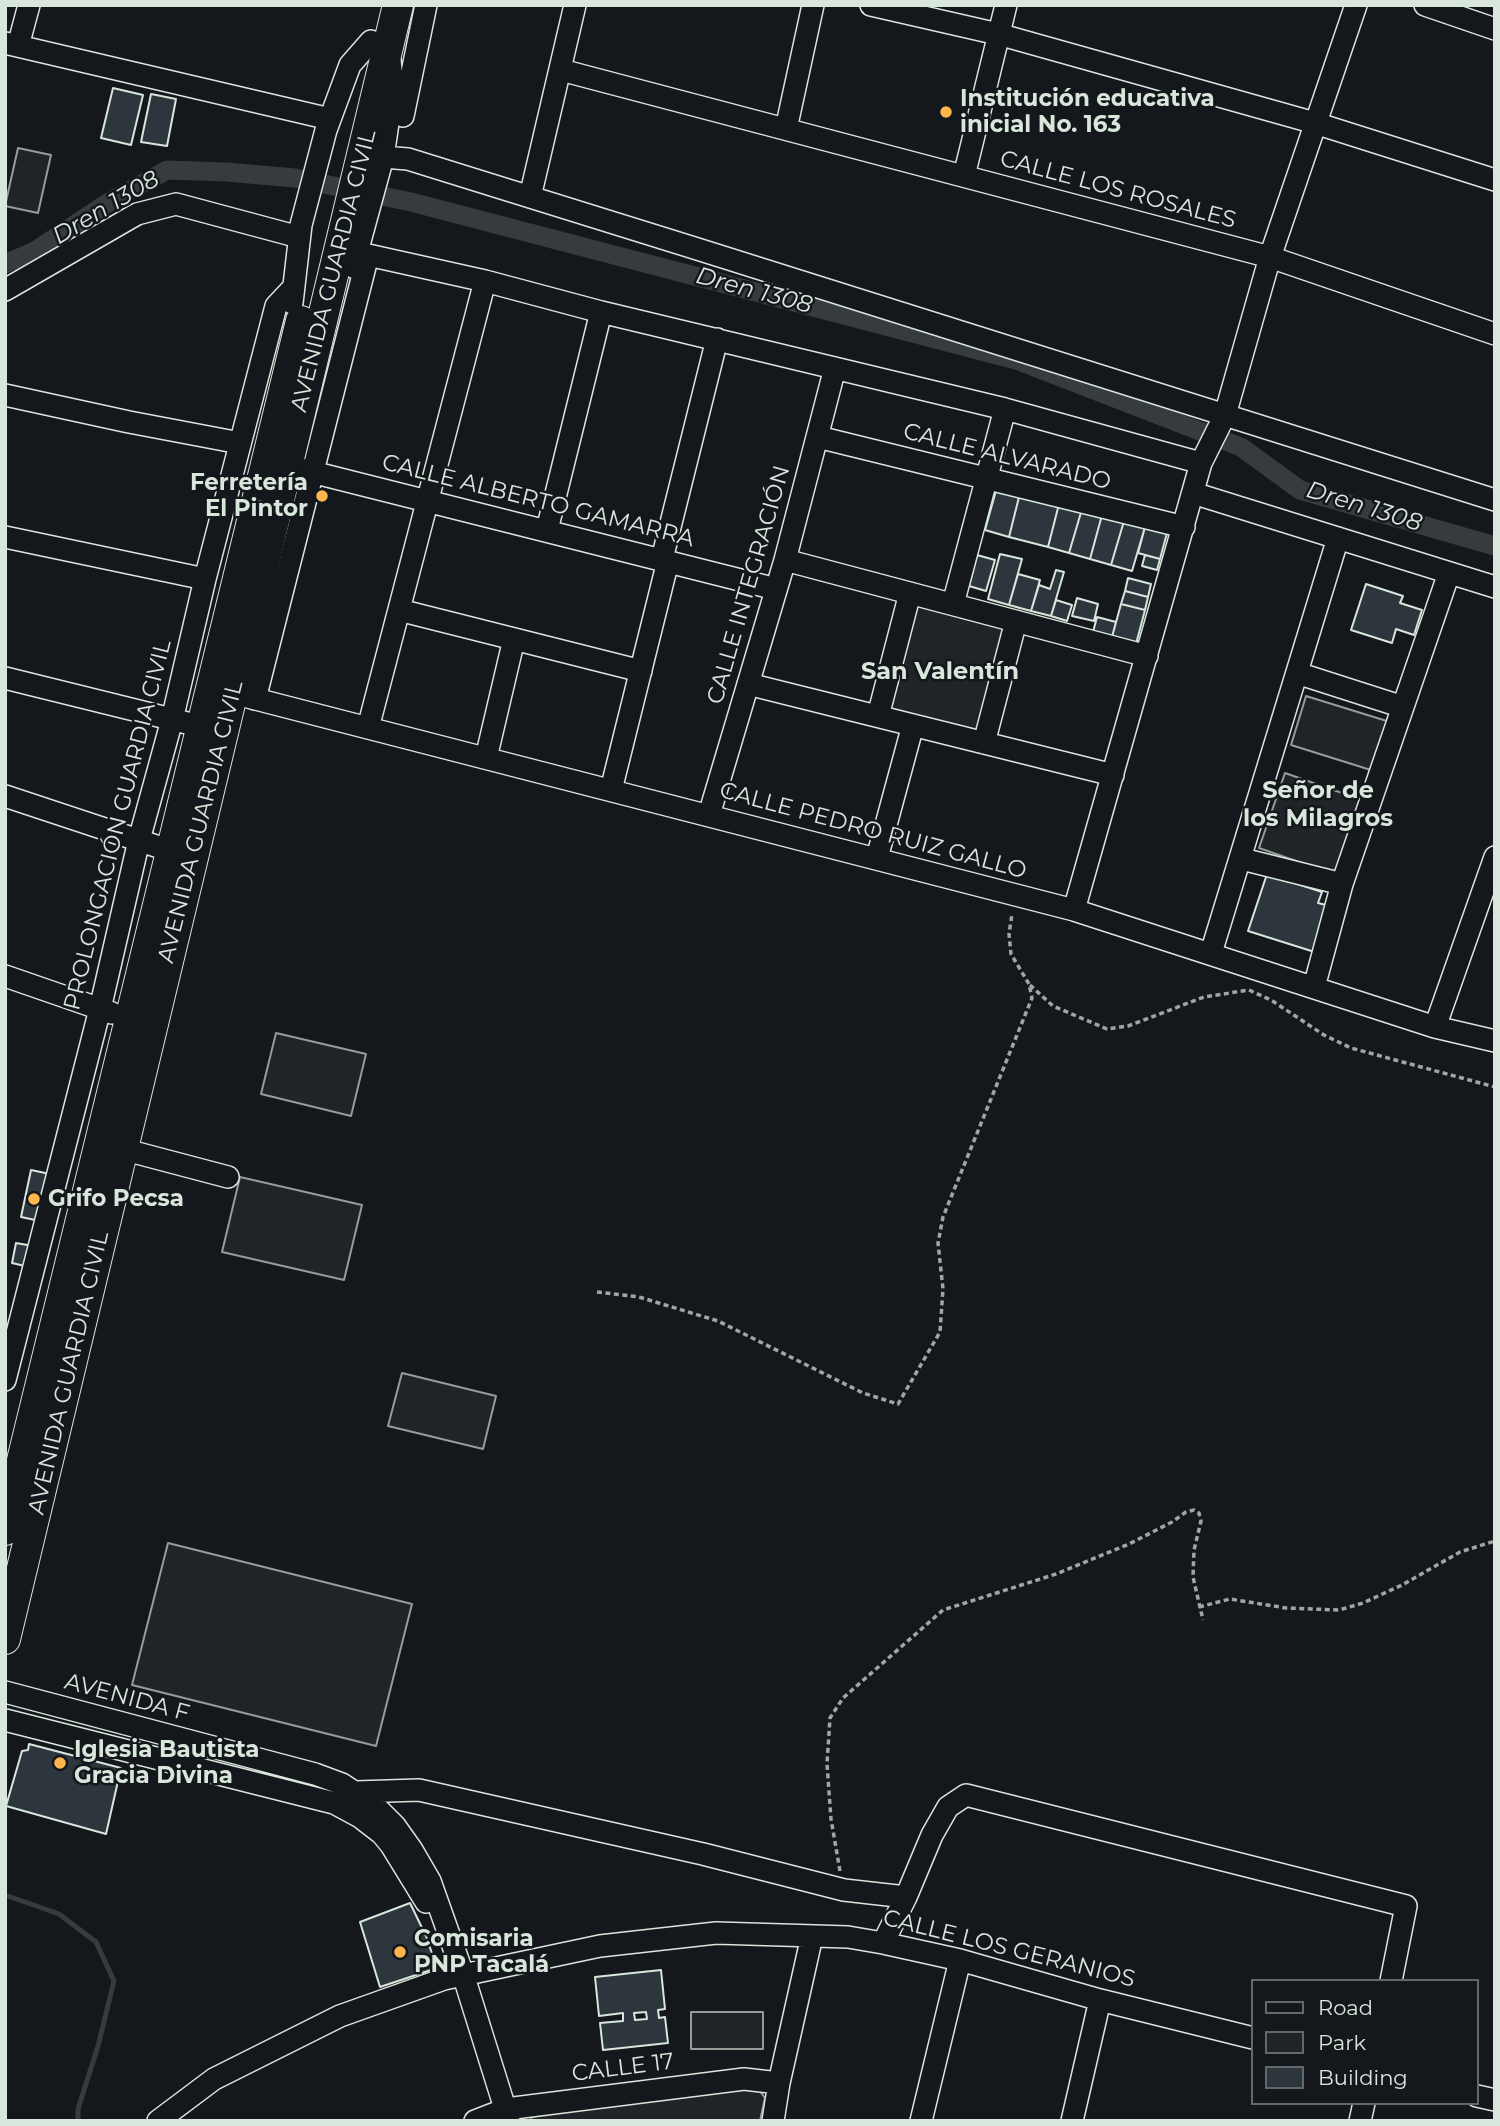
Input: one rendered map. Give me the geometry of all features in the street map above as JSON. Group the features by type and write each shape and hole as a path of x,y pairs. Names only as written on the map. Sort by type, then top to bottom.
{"highway":[{"name":"AVENIDA GUARDIA CIVIL","path":"5,1639 112,1144 130,1020 201,727 302,359 326,233 364,157 380,44 380,5"},
{"name":"AVENIDA GUARDIA CIVIL","path":"380,44 398,5"},
{"name":"AVENIDA GUARDIA CIVIL","path":"5,1530 53,1333 112,1144 244,696 300,469 302,359"}],"street":[{"path":"29,5 12,45 330,119 364,157 408,159 1495,500"},
{"path":"364,157 426,5"},
{"path":"530,197 575,5"},
{"path":"786,129 813,5"},
{"path":"871,5 998,34 1315,123 1495,180"},
{"path":"964,176 1006,5"},
{"path":"1074,910 1201,463 1225,415 1270,257 1356,5"},
{"path":"1425,5 1495,29"},
{"path":"302,359 292,289 326,233 364,157 393,89 380,44 350,65 330,119"},
{"name":"CALLE LOS ROSALES","path":"561,70 1270,257 1495,334"},
{"path":"5,290 137,214 176,204 326,233 353,269 302,359"},
{"path":"300,469 368,255 485,281 601,312 1005,409 1201,463"},
{"path":"368,728 485,281"},
{"name":"PROLONGACIÓN GUARDIA CIVIL","path":"5,1380 100,1009 139,840 172,720 205,579 276,306 292,289"},
{"path":"547,530 601,312"},
{"path":"611,790 717,339"},
{"name":"CALLE INTEGRACIÓN","path":"709,815 785,560 835,368"},
{"path":"5,395 240,443"},
{"path":"953,604 1005,409"},
{"name":"CALLE ALVARADO","path":"818,437 1184,527"},
{"name":"CALLE ALBERTO GAMARRA","path":"300,469 776,589"},
{"path":"1193,493 1495,587"},
{"path":"5,537 205,579"},
{"path":"1211,953 1242,859 1338,538"},
{"path":"785,560 1147,656"},
{"path":"1314,987 1342,884 1449,573"},
{"path":"878,716 910,593"},
{"path":"399,610 641,670"},
{"path":"984,743 1016,621"},
{"path":"486,758 514,639"},
{"path":"1297,673 1403,706"},
{"path":"5,678 201,727"},
{"path":"748,684 1113,775"},
{"name":"CALLE PEDRO RUIZ GALLO","path":"244,696 1074,910 1435,1027 1495,1041"},
{"path":"877,858 913,725"},
{"path":"5,796 171,851"},
{"path":"1435,1027 1495,857"},
{"path":"1242,859 1342,884"},
{"path":"5,976 130,1020"},
{"path":"63,1154 112,1144 228,1177"},
{"path":"15,1342 53,1333"},
{"name":"AVENIDA F","path":"5,1692 315,1774 342,1784 349,1799 391,1845 422,1893 462,1971 508,2115"},
{"name":"AVENIDA F","path":"5,1720 349,1799"},
{"path":"349,1799 419,1790 703,1854 844,1890 906,1897"},
{"path":"883,1943 932,1835 948,1807 966,1795 1406,1906 1391,1979"},
{"name":"CALLE LOS GERANIOS","path":"158,2121 214,2079 340,2016 462,1971 600,1946 716,1933 848,1937 883,1943 960,1960 1100,2000 1252,2038"},
{"path":"773,2121 812,1936"},
{"path":"921,2121 960,1960"},
{"path":"1072,2121 1100,2000"},
{"name":"CALLE 17","path":"475,2121 744,2079 779,2083"}],"path":[{"path":"241,498 298,510"},
{"path":"1015,895 1009,934 1011,954 1029,984 1053,1006 1107,1029 1128,1026 1203,997 1248,990 1271,1000 1324,1035 1351,1048 1495,1087"},
{"path":"597,1292 639,1297 718,1321 863,1393 898,1404 940,1332 943,1289 938,1242 943,1217 1032,998 1029,984"},
{"path":"844,1890 831,1819 827,1765 830,1718 843,1698 943,1610 1056,1574 1129,1544 1194,1510 1199,1513 1201,1521 1194,1550 1193,1577 1203,1620"},
{"path":"1199,1607 1230,1599 1286,1608 1339,1610 1392,1590 1460,1552 1495,1541"}],"green space":[{"path":"18,148 51,155 38,213 5,206"},
{"path":"916,602 1008,626 980,735 889,708"},
{"path":"1306,696 1390,722 1374,771 1291,745"},
{"path":"1285,773 1365,801 1339,876 1259,848"},
{"path":"276,1033 366,1054 351,1116 261,1094"},
{"path":"240,1177 362,1205 344,1280 222,1252"},
{"path":"402,1373 496,1396 483,1449 388,1426"},
{"path":"168,1543 412,1604 376,1746 132,1685"},
{"path":"691,2012 763,2012 763,2049 691,2049"},
{"path":"759,2090 765,2098 760,2121 532,2121 531,2117 671,2094"}],"building":[{"path":"113,88 143,95 131,145 101,138"},
{"path":"151,94 176,99 167,146 141,142"},
{"path":"997,487 1020,493 1009,537 985,530"},
{"path":"1020,493 1059,504 1048,547 1009,537"},
{"path":"1059,504 1082,509 1069,553 1048,547"},
{"path":"1082,509 1102,515 1090,559 1069,553"},
{"path":"1102,515 1124,521 1111,565 1090,559"},
{"path":"1124,521 1145,527 1132,571 1111,565"},
{"path":"1145,527 1167,533 1160,559 1138,553"},
{"path":"1000,554 1022,559 1009,605 988,599"},
{"path":"977,555 995,560 986,591 969,586"},
{"path":"1145,555 1160,559 1157,570 1142,566"},
{"path":"1056,570 1064,572 1051,616 1031,611 1039,585 1050,589"},
{"path":"1018,574 1040,580 1031,611 1009,605"},
{"path":"1128,578 1151,584 1148,597 1125,591"},
{"path":"1366,584 1403,596 1400,603 1422,610 1414,635 1396,629 1392,643 1351,630"},
{"path":"1125,591 1148,597 1145,610 1121,604"},
{"path":"1077,598 1098,604 1094,621 1072,616"},
{"path":"1056,600 1072,605 1067,621 1051,616"},
{"path":"1121,604 1145,610 1136,644 1112,637"},
{"path":"1097,617 1116,622 1112,637 1093,632"},
{"path":"1267,874 1322,892 1318,903 1334,907 1321,954 1248,931"},
{"path":"31,1170 50,1174 40,1221 21,1217"},
{"path":"16,1243 33,1246 29,1267 12,1263"},
{"path":"29,1744 121,1768 106,1834 6,1806 22,1751 28,1750"},
{"name":"Comisaria PNP Tacalá","path":"410,1903 426,1936 437,1968 380,1987 360,1922"},
{"path":"661,1970 665,2009 658,2010 659,2018 665,2017 668,2043 603,2050 600,2023 623,2021 623,2013 599,2016 595,1977","holes":["646,2012 647,2019 635,2020 634,2013"]}],"waterway":[{"name":"Dren 1308","path":"5,264 35,251 109,202 167,170 295,178 411,202 1016,360 1241,447 1300,490 1495,546"},
{"path":"5,1895 59,1914 96,1942 114,1981 98,2046 78,2109 78,2121"}],"place":[{"name":"Institución educativa inicial No. 163","path":"946,112"},
{"name":"Ferretería El Pintor","path":"322,496"},
{"name":"Grifo Pecsa","path":"34,1199"},
{"name":"Iglesia Bautista Gracia Divina","path":"60,1763"},
{"name":"Comisaria PNP Tacalá","path":"400,1952"}],"district":[{"name":"San Valentín","path":"940,672"},
{"name":"Señor de los Milagros","path":"1318,805"}]}
